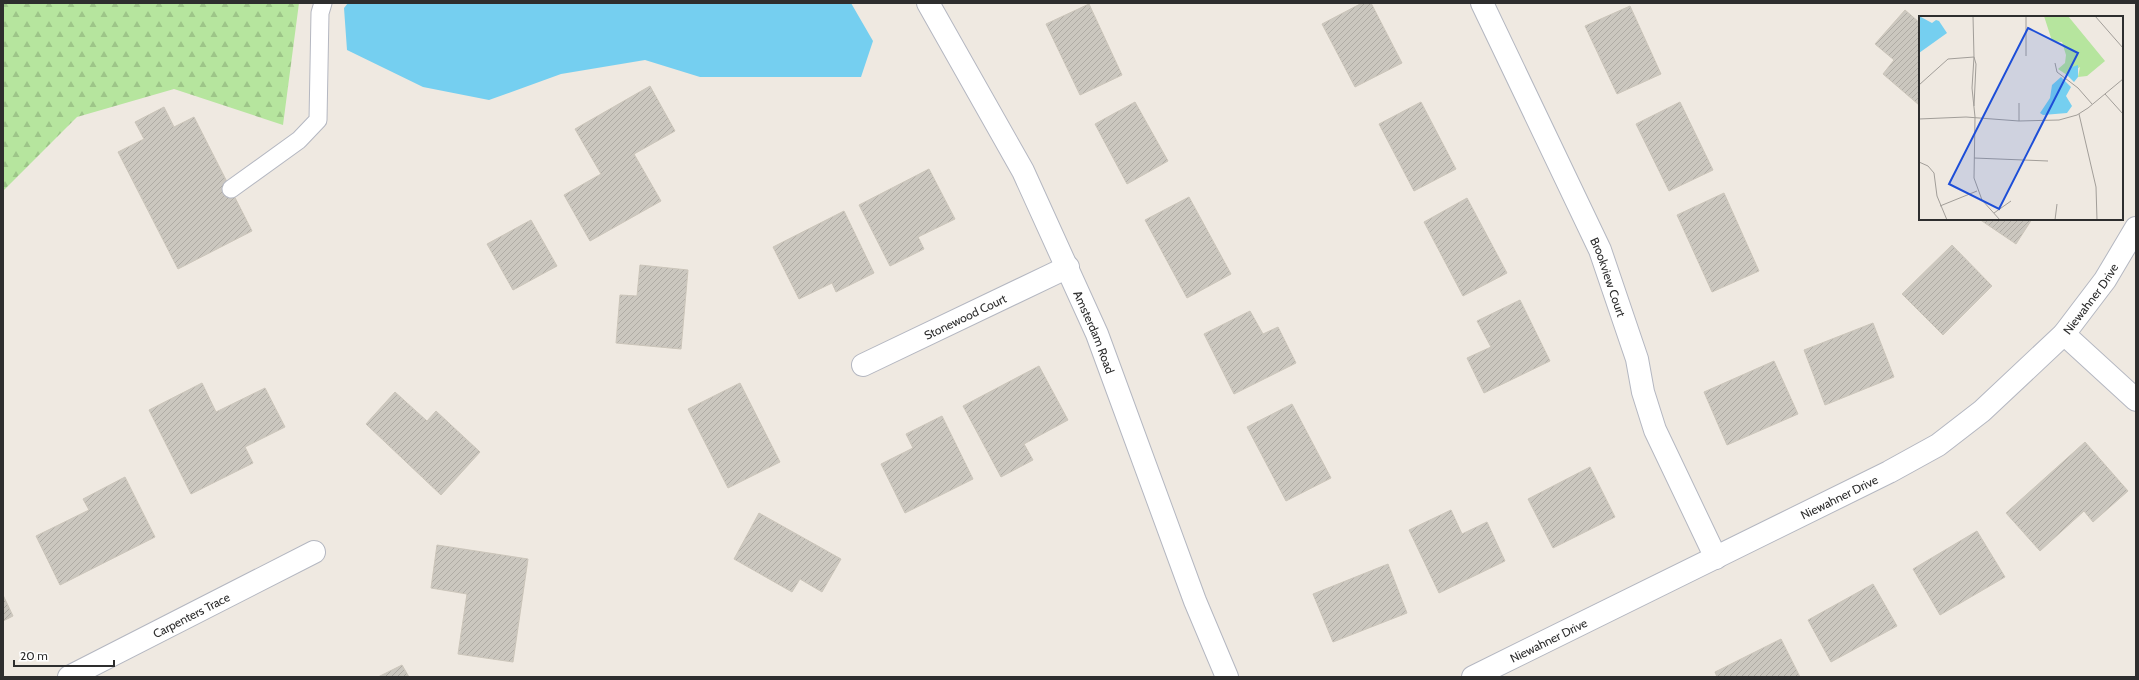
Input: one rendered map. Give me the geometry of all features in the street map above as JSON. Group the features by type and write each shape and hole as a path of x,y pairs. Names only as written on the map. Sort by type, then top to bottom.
{"street":[{"name":"Amsterdam Road","path":"928,3 1023,171 1098,334 1195,601 1227,677"},
{"name":"Brookview Court","path":"1482,3 1600,250 1638,359 1643,392 1655,430 1716,558"},
{"name":"Niewahner Drive","path":"1473,677 1890,472 1938,445 1982,411 2064,334 2105,280 2136,228"},
{"name":"Stonewood Court","path":"863,365 1068,267"},
{"path":"2064,334 2136,400"},
{"name":"Carpenters Trace","path":"69,677 314,552"}],"lane":[{"path":"231,190 299,140 318,120 320,12 323,3"}],"green space":[{"path":"3,3 299,3 283,125 174,89 77,117 3,191"}],"water":[{"path":"348,3 851,3 873,41 861,77 700,77 645,60 561,74 489,100 423,87 347,50 344,8"}],"building":[{"path":"1362,3 1371,3 1402,63 1355,87 1322,24"},
{"path":"1089,4 1122,75 1080,95 1046,24"},
{"path":"1630,6 1661,74 1617,94 1585,26"},
{"path":"1905,10 1919,22 1919,105 1883,74 1894,60 1875,44"},
{"path":"650,86 675,131 634,154 661,201 590,241 564,195 601,174 575,129"},
{"path":"1135,102 1168,161 1127,184 1095,124"},
{"path":"1421,102 1456,169 1414,191 1379,124"},
{"path":"1680,102 1713,170 1669,191 1636,124"},
{"path":"164,107 174,127 194,117 252,231 178,269 118,152 144,139 135,122"},
{"path":"929,169 955,219 918,237 924,249 890,266 859,205"},
{"path":"1724,193 1759,271 1712,292 1677,215"},
{"path":"1189,197 1231,274 1187,298 1145,220"},
{"path":"1467,198 1507,273 1463,296 1424,222"},
{"path":"844,211 874,273 836,292 832,283 799,299 773,247"},
{"path":"531,220 557,266 513,290 487,244"},
{"path":"1980,220 2031,220 2016,244"},
{"path":"1952,245 1992,286 1943,335 1902,294"},
{"path":"640,265 688,270 681,349 616,343 620,295 637,296"},
{"path":"1520,300 1550,361 1484,393 1467,358 1491,347 1477,321"},
{"path":"1250,311 1263,334 1278,327 1296,363 1234,394 1204,334"},
{"path":"1873,323 1894,377 1825,405 1804,350"},
{"path":"1774,361 1798,414 1727,445 1704,392"},
{"path":"1039,366 1068,420 1024,444 1033,460 1001,477 963,406"},
{"path":"202,383 216,412 265,388 285,427 245,447 253,463 191,494 149,410"},
{"path":"740,383 780,462 728,488 688,409"},
{"path":"395,392 427,421 436,411 480,452 441,495 366,424"},
{"path":"1292,404 1331,478 1286,501 1247,427"},
{"path":"942,416 973,479 905,513 881,464 913,448 906,434"},
{"path":"2085,442 2128,491 2093,522 2084,511 2040,551 2006,513"},
{"path":"1590,467 1615,517 1553,548 1528,499"},
{"path":"125,477 155,537 60,585 36,536 89,510 83,499"},
{"path":"1451,510 1462,534 1487,522 1505,561 1439,593 1409,530"},
{"path":"759,513 841,559 822,592 800,579 792,592 734,559"},
{"path":"1977,531 2005,577 1940,615 1913,569"},
{"path":"437,545 528,559 513,662 458,654 467,594 431,588"},
{"path":"1388,564 1407,613 1333,642 1313,594"},
{"path":"1873,584 1897,626 1831,662 1808,620"},
{"path":"3,595 13,616 3,621"},
{"path":"1781,639 1800,677 1717,677 1715,672"},
{"path":"402,665 409,677 378,677"}]}
